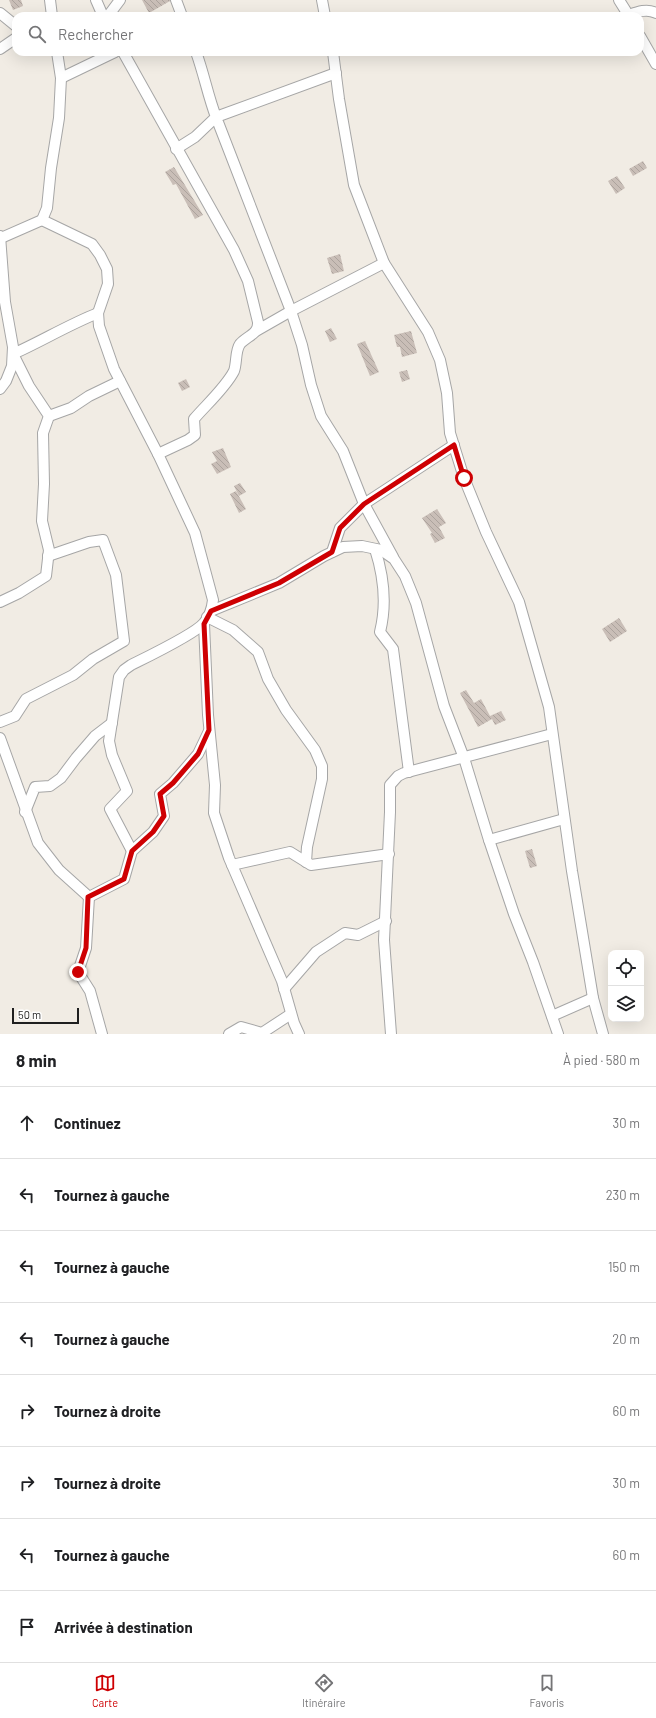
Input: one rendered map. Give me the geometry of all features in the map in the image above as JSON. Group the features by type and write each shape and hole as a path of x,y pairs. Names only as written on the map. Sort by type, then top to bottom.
{"street":[{"path":"50,0 52,12"},
{"path":"96,0 101,12"},
{"path":"111,12 120,0"},
{"path":"176,0 180,12"},
{"path":"322,0 324,12"},
{"path":"619,0 626,12"},
{"path":"639,12 652,11 656,13"},
{"path":"0,13 12,23"},
{"path":"0,49 12,41"},
{"path":"644,43 656,64"},
{"path":"0,389 6,381 12,366 13,354 5,302 0,237 42,220 47,208 51,168 59,118 61,78 58,56"},
{"path":"61,78 107,56"},
{"path":"125,56 234,250 248,281 258,322 256,331"},
{"path":"197,56 216,117 291,311 302,345 311,385 321,416 343,451 364,504 405,576 416,603 444,706 464,758 489,840 514,914 552,1016 555,1033"},
{"path":"334,56 338,99 354,185 384,264 428,332 440,360 447,393 450,433 464,478 486,532 519,602 549,707 564,819 593,998 603,1034"},
{"path":"176,149 195,137 216,117 336,73"},
{"path":"42,220 92,244 100,255 107,269 108,284 98,313 99,326 114,369 158,454 195,533 213,600 207,618 209,730 215,785 214,813 232,865 284,989 291,1014 299,1034"},
{"path":"158,454 188,440 195,435 194,419 233,372 237,362 236,352 239,345 256,331 291,311 384,264"},
{"path":"13,354 44,340 71,324 98,313"},
{"path":"13,354 29,386 49,416"},
{"path":"49,416 71,408 88,396 120,381"},
{"path":"0,602 19,593 46,576 49,550 42,521 44,484 43,433 49,416"},
{"path":"332,552 340,528 364,504 454,445"},
{"path":"0,722 15,716 26,699 73,675 93,659 124,641 116,575 103,540 89,542 48,556"},
{"path":"132,851 110,809 127,791 112,755 109,741 119,677 124,670 207,618 279,583 343,547 362,546 381,550 394,559"},
{"path":"375,549 381,567 385,600 384,615 380,632 393,649 409,772"},
{"path":"207,618 233,630 258,652 268,680 286,710 315,750 320,760 322,766 322,779 307,847 306,862"},
{"path":"26,812 35,787 50,786 61,778 95,736 112,723"},
{"path":"88,897 124,879 132,851 153,832 164,816 160,794 173,783 198,754 209,730"},
{"path":"391,1034 384,940 389,854 390,785 398,776 409,772 552,734"},
{"path":"0,738 14,772 26,812 38,843 59,870 88,897 86,948 78,972 90,991 102,1034"},
{"path":"489,840 564,819"},
{"path":"232,865 290,852 311,865 389,854"},
{"path":"284,989 316,952 345,933 358,935 386,921"},
{"path":"552,1016 593,998"},
{"path":"229,1034 241,1027 262,1033 291,1014"}],"building":[{"path":"9,0 21,0 23,6 13,10"},
{"path":"142,0 170,0 151,12 148,12"},
{"path":"643,161 647,168 633,176 629,169"},
{"path":"174,167 203,215 195,219 176,184 173,185 165,172"},
{"path":"617,176 625,188 616,194 608,181"},
{"path":"340,254 344,271 332,274 327,258"},
{"path":"331,328 337,339 330,342 325,331"},
{"path":"411,331 417,353 402,357 400,347 397,347 394,335"},
{"path":"365,341 379,372 370,376 357,344"},
{"path":"407,370 410,379 402,382 399,372"},
{"path":"186,379 190,387 182,391 178,383"},
{"path":"223,448 231,467 217,474 211,464 217,461 212,452"},
{"path":"240,483 246,492 239,496 234,486"},
{"path":"236,491 246,509 239,513 230,494"},
{"path":"437,509 446,523 439,527 445,538 435,543 430,534 432,533 422,518"},
{"path":"619,618 627,631 610,642 602,629"},
{"path":"466,690 474,703 481,699 490,716 501,711 506,720 495,725 492,719 478,727 460,693"},
{"path":"532,849 537,866 530,868 525,851"}],"route":[{"path":"78,972 86,948 88,897 124,879 125,870 132,851 153,832 164,816 160,794 173,783 198,754 209,730 204,624 211,611 279,583 332,552 340,528 364,504 454,445 464,478"}]}
